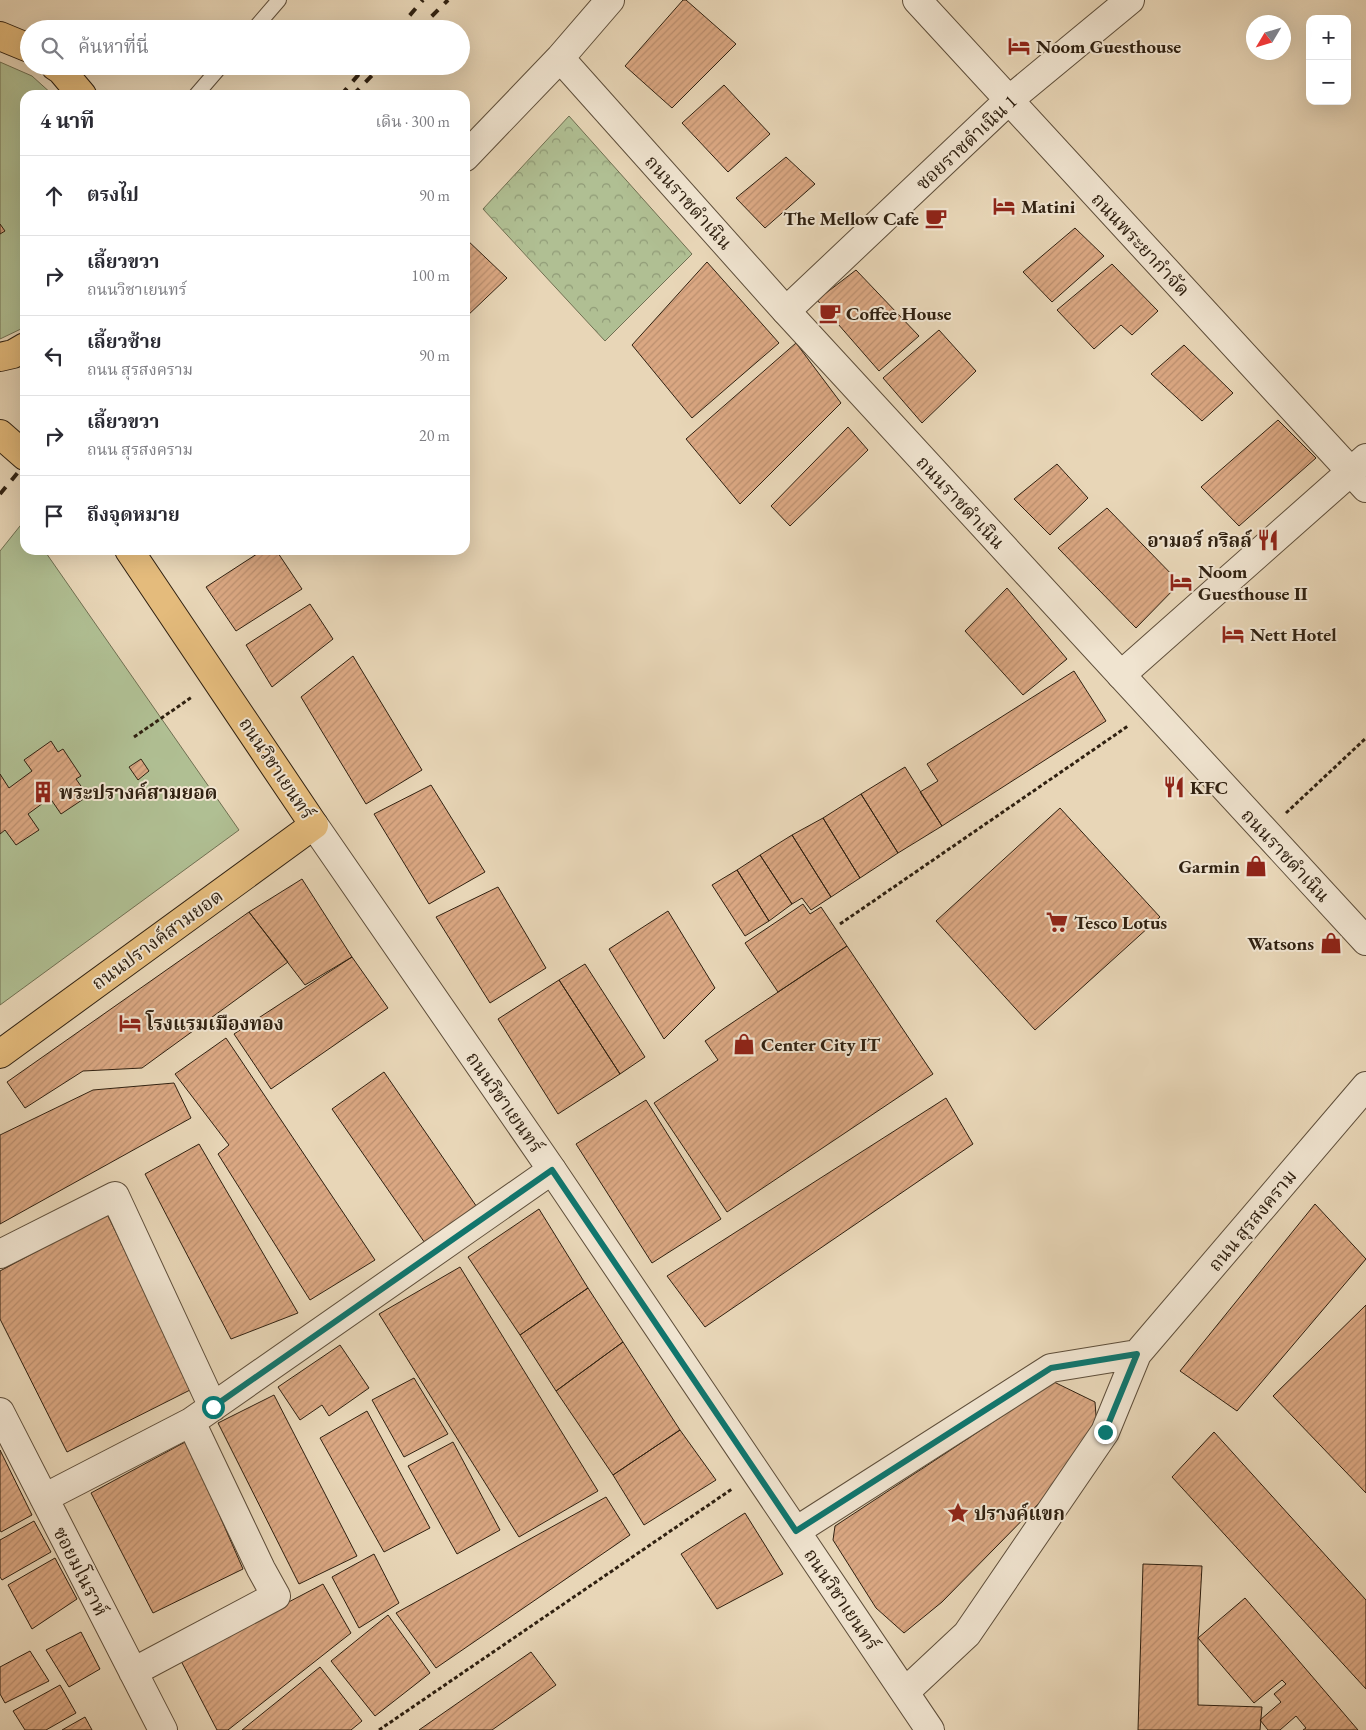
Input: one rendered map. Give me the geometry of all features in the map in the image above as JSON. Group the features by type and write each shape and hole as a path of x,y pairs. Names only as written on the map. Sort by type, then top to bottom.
{"main road":[{"path":"0,36 20,44"},
{"path":"65,75 78,90"},
{"path":"0,357 13,354 20,350"},
{"path":"0,434 20,452"},
{"name":"ถนนวิชาเยนทร์","path":"132,555 314,825"},
{"name":"ถนนปรางค์สามยอด","path":"0,1054 314,825"}],"street":[{"path":"470,152 560,58 610,0"},
{"name":"ถนนพระยากำจัด","path":"916,0 1361,472"},
{"name":"ซอยราชดำเนิน 1","path":"786,311 1009,100 1130,0"},
{"name":"ถนนราชดำเนิน","path":"560,58 786,311 1366,941"},
{"path":"1121,675 1361,472"},
{"name":"ถนนวิชาเยนทร์","path":"314,825 552,1170 930,1730"},
{"name":"ถนน สุรสงคราม","path":"904,1692 967,1634 1105,1432 1137,1354 1366,1086"},
{"path":"44,1498 191,1422 552,1170"},
{"path":"0,1254 116,1196 213,1407"},
{"path":"796,1531 1051,1368 1137,1354"},
{"name":"ซอยมโนราห์","path":"0,1412 163,1730"},
{"path":"133,1672 276,1596 261,1569 191,1422"}],"lane":[{"path":"262,20 279,0"},
{"path":"200,90 213,75"}],"path":[{"path":"134,737 218,680"},
{"path":"840,924 1152,710"},
{"path":"1265,832 1366,738"},
{"path":"380,1730 403,1712 757,1472"}],"green space":[{"path":"0,62 20,71 20,75 32,76 47,90 20,90 20,329 0,339"},
{"path":"569,116 692,254 605,341 483,209"},
{"path":"20,526 20,555 47,555 239,830 0,1005 0,551"}],"building":[{"path":"683,0 686,0 736,44 672,108 625,66"},
{"path":"724,85 770,134 728,172 682,123"},
{"path":"786,157 815,184 765,228 736,198"},
{"path":"0,224 5,231 0,234"},
{"path":"1075,228 1104,256 1052,302 1023,272"},
{"path":"470,243 507,278 470,313"},
{"path":"707,262 779,343 692,418 632,345"},
{"path":"1112,264 1158,311 1132,335 1121,325 1094,349 1057,310"},
{"path":"856,270 919,336 879,371 817,300"},
{"path":"939,330 976,371 922,423 883,378"},
{"path":"796,343 841,403 740,504 686,439"},
{"path":"1184,345 1233,393 1202,421 1151,374"},
{"path":"1278,420 1316,458 1239,526 1201,487"},
{"path":"848,427 868,450 790,526 771,506"},
{"path":"1057,464 1088,498 1050,535 1014,499"},
{"path":"1107,508 1180,583 1136,628 1058,548"},
{"path":"255,555 279,555 302,589 236,631 206,587"},
{"path":"1007,588 1067,659 1023,695 965,631"},
{"path":"310,604 333,639 272,687 246,645"},
{"path":"353,656 422,770 366,804 301,697"},
{"path":"1074,671 1106,721 942,826 920,792 938,781 927,764"},
{"name":"พระปรางค์สามยอด","path":"51,741 58,752 63,749 81,776 76,779 88,796 61,814 50,798 28,814 39,830 16,845 5,830 0,834 0,774 9,788 32,771 24,760"},
{"path":"141,759 149,771 138,780 129,767"},
{"path":"905,767 942,826 898,853 861,794"},
{"path":"431,785 485,872 429,904 374,814"},
{"path":"861,794 898,853 860,878 823,818"},
{"path":"1060,808 1160,917 1035,1030 936,921"},
{"path":"823,818 860,878 831,897 792,835"},
{"path":"792,835 831,897 811,910 802,898 792,904 760,855"},
{"path":"760,855 792,904 769,921 737,870"},
{"path":"737,870 769,921 745,936 712,885"},
{"path":"302,879 352,957 305,985 249,912"},
{"path":"498,887 546,968 490,1003 436,917"},
{"path":"803,904 810,914 821,907 847,946 778,992 745,943"},
{"path":"668,911 715,988 664,1039 609,949"},
{"path":"249,912 288,962 142,1068 83,1071 25,1108 7,1082"},
{"path":"847,946 933,1074 727,1212 654,1103 718,1060 705,1041"},
{"path":"352,957 388,1008 271,1089 234,1034"},
{"path":"585,964 645,1057 620,1074 559,980"},
{"path":"559,980 620,1074 558,1114 498,1019"},
{"path":"226,1038 375,1260 310,1300 218,1154 229,1145 175,1074"},
{"path":"384,1072 479,1210 427,1246 332,1109"},
{"path":"174,1083 191,1118 0,1224 0,1135 93,1090"},
{"path":"946,1098 973,1144 705,1327 667,1276"},
{"path":"646,1100 721,1219 652,1263 576,1144"},
{"path":"199,1144 298,1313 231,1339 145,1174"},
{"path":"1315,1204 1366,1259 1237,1411 1180,1371"},
{"path":"539,1209 588,1288 520,1335 468,1257"},
{"path":"107,1214 192,1389 67,1452 0,1319 0,1271"},
{"path":"460,1267 598,1491 519,1537 379,1314"},
{"path":"588,1288 623,1342 556,1391 520,1335"},
{"path":"1366,1305 1366,1493 1273,1396"},
{"path":"623,1342 680,1430 613,1475 556,1391"},
{"path":"340,1345 369,1388 329,1416 322,1405 300,1420 278,1387"},
{"path":"414,1378 448,1434 404,1457 372,1400"},
{"path":"1054,1382 1095,1402 1098,1443 942,1602 904,1633 876,1608 833,1540 835,1526"},
{"path":"274,1395 357,1556 299,1584 218,1423"},
{"path":"367,1411 430,1528 384,1552 320,1438"},
{"path":"680,1430 716,1480 644,1525 613,1475"},
{"path":"1214,1432 1366,1600 1366,1689 1172,1477"},
{"path":"187,1441 243,1569 153,1613 91,1493"},
{"path":"453,1442 500,1530 457,1554 408,1466"},
{"path":"0,1450 32,1515 1,1532 0,1530"},
{"path":"606,1497 630,1535 436,1668 396,1613"},
{"path":"745,1513 783,1574 717,1609 681,1554"},
{"path":"34,1521 51,1552 2,1580 0,1577 0,1540"},
{"path":"374,1554 399,1603 359,1628 332,1577"},
{"path":"55,1558 77,1599 32,1629 8,1585"},
{"path":"1143,1564 1202,1566 1198,1638 1198,1705 1262,1707 1260,1730 1138,1730"},
{"path":"323,1584 351,1633 228,1730 217,1730 180,1659"},
{"path":"1245,1598 1358,1730 1303,1730 1306,1728 1296,1716 1280,1730 1268,1730 1260,1720 1281,1702 1274,1694 1286,1684 1282,1680 1254,1703 1198,1638"},
{"path":"388,1615 430,1673 375,1716 331,1661"},
{"path":"81,1632 100,1669 69,1687 46,1650"},
{"path":"30,1651 49,1681 5,1703 0,1694 0,1667"},
{"path":"531,1652 556,1685 492,1730 419,1730"},
{"path":"320,1667 362,1721 351,1730 242,1730"},
{"path":"60,1685 76,1713 46,1730 25,1730 13,1711"},
{"path":"85,1717 92,1730 62,1730"}],"railway":[{"path":"406,20 423,0"},
{"path":"428,20 448,0"},
{"path":"345,90 358,75"},
{"path":"358,90 372,75"},
{"path":"0,494 20,470"}],"place":[{"name":"Noom Guesthouse","path":"1019,46"},
{"name":"Matini","path":"1004,206"},
{"name":"The Mellow Cafe","path":"936,218"},
{"name":"Coffee House","path":"830,313"},
{"name":"อามอร์ กริลล์","path":"1268,540"},
{"name":"Noom Guesthouse II","path":"1181,582"},
{"name":"Nett Hotel","path":"1233,634"},
{"name":"KFC","path":"1174,787"},
{"name":"พระปรางค์สามยอด","path":"43,792"},
{"name":"Garmin","path":"1256,866"},
{"name":"Tesco Lotus","path":"1057,922"},
{"name":"Watsons","path":"1331,943"},
{"name":"โรงแรมเมืองทอง","path":"130,1023"},
{"name":"Center City IT","path":"744,1044"},
{"name":"ปรางค์แขก","path":"958,1513"}],"route":[{"path":"213,1407 552,1170 796,1531 1051,1368 1137,1354 1105,1432"}]}
